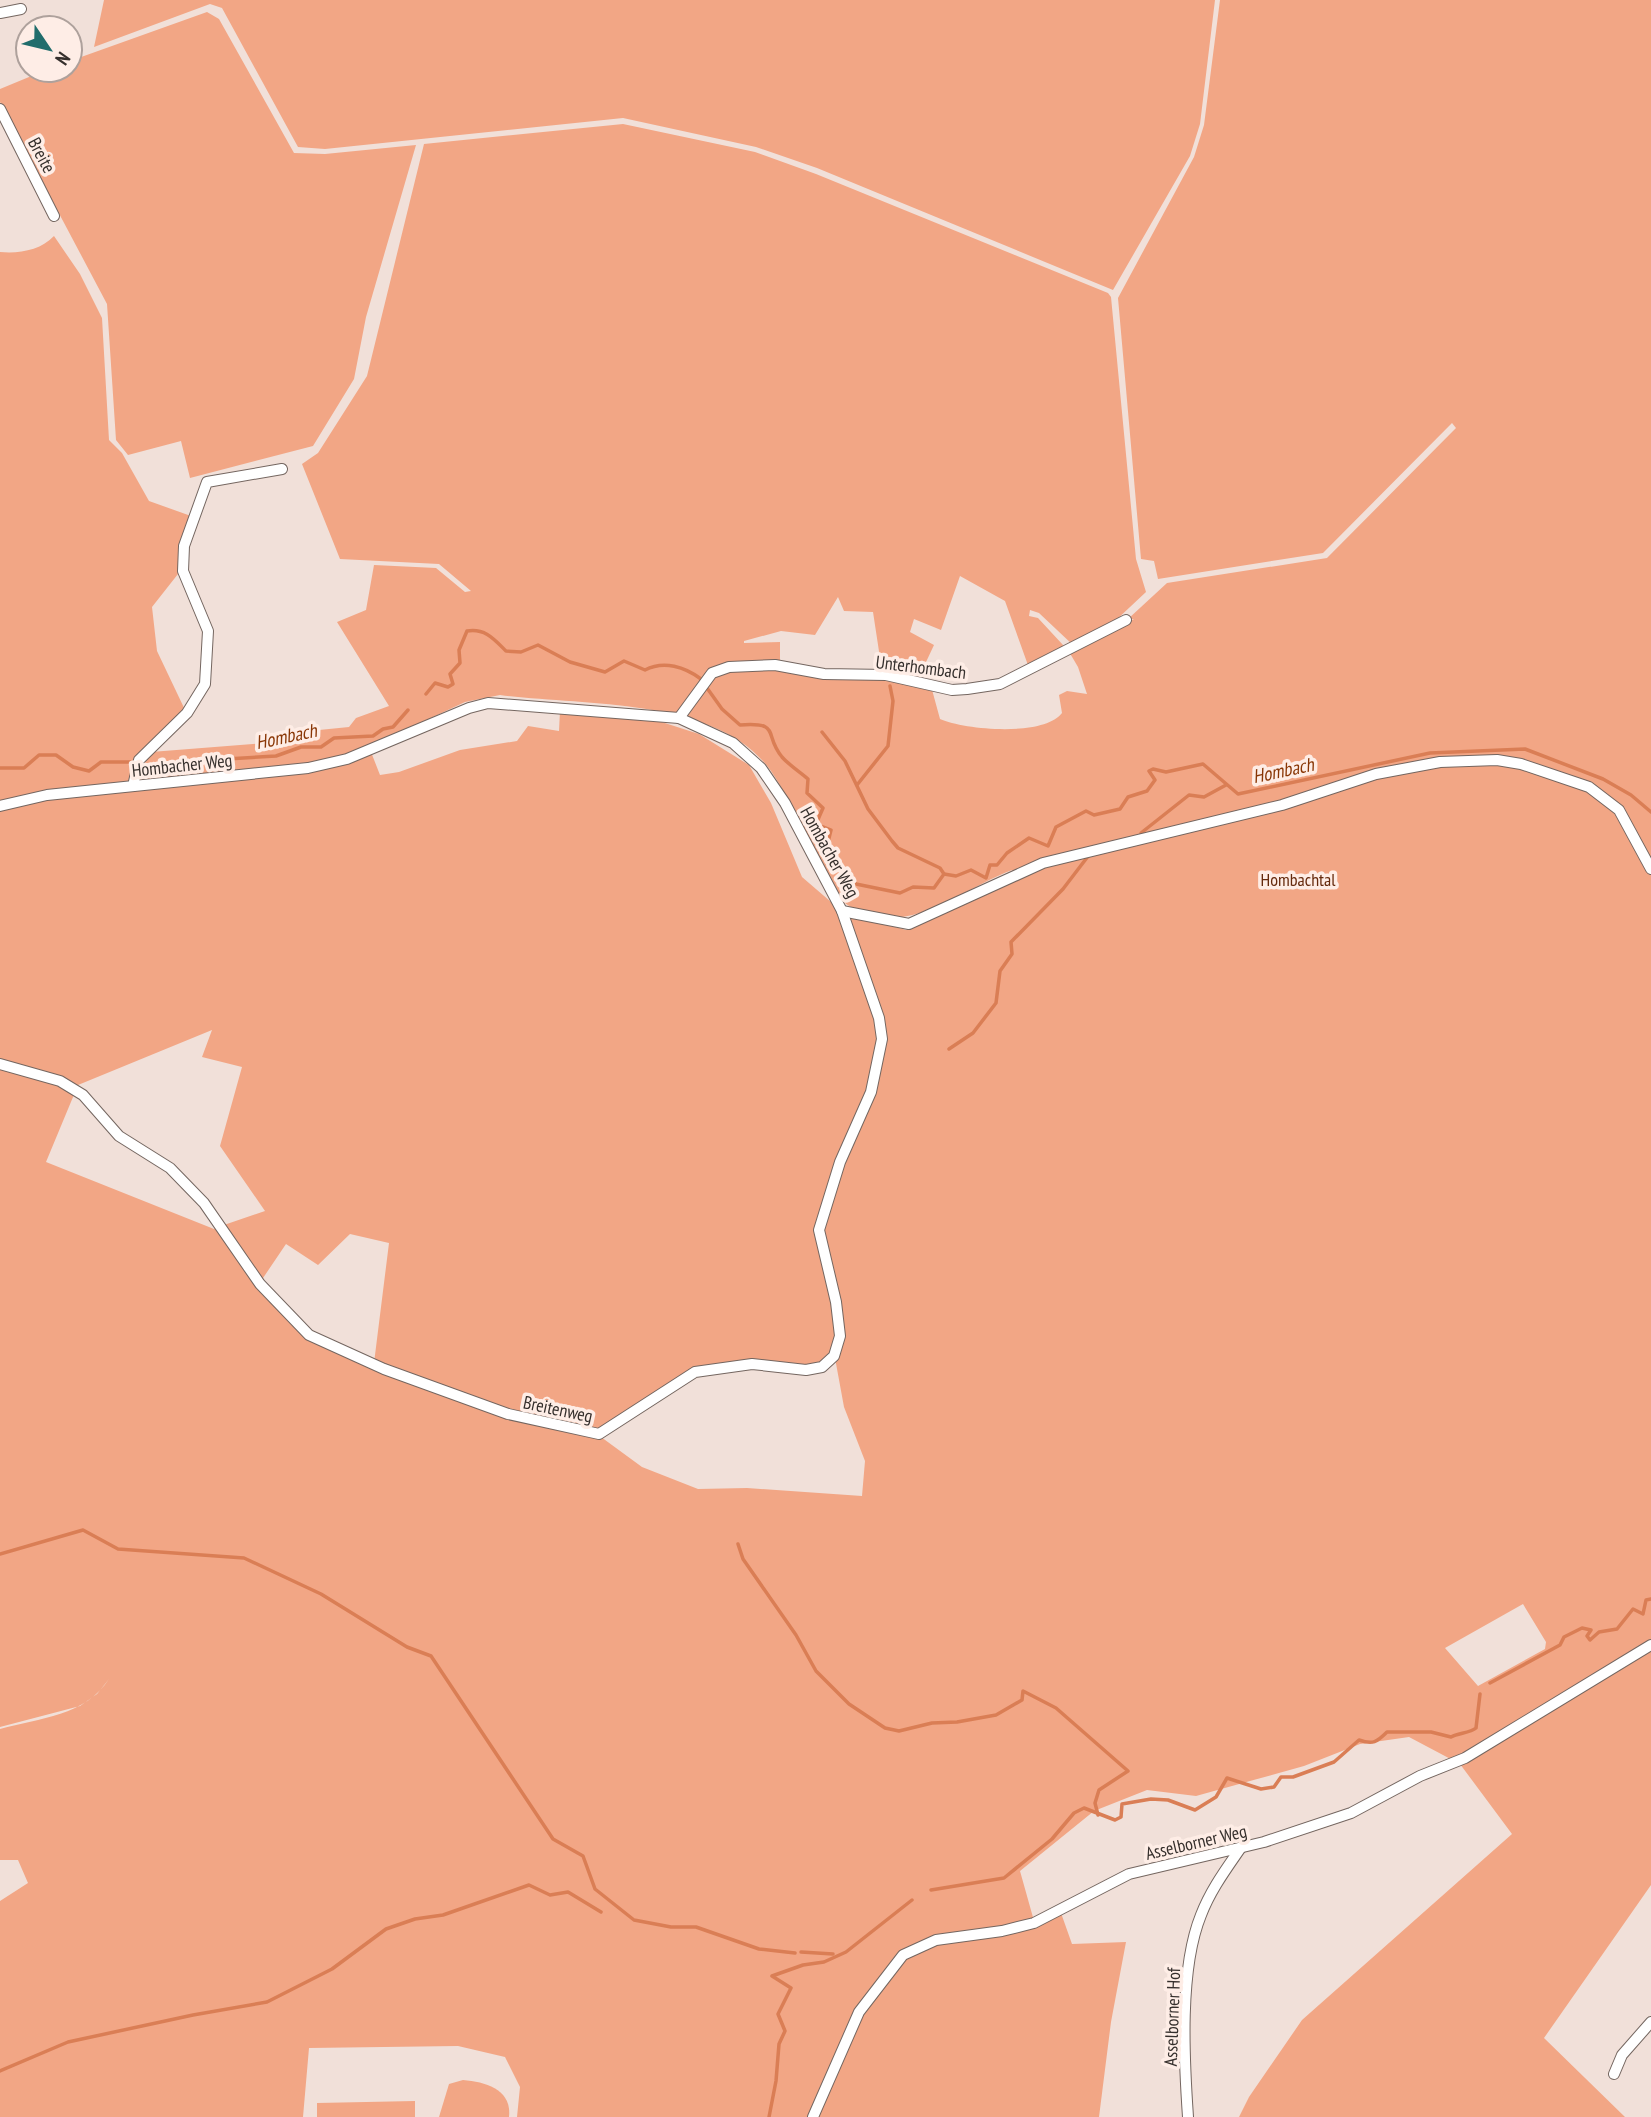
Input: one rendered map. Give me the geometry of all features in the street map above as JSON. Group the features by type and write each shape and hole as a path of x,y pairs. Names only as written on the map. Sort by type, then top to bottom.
{"street":[{"path":"0,13 21,9"},
{"name":"Breite","path":"0,109 54,216"},
{"path":"133,786 139,760 187,713 205,684 208,631 183,571 184,546 207,482 282,469"},
{"name":"Unterhombach","path":"679,718 712,673 729,667 775,665 824,674 886,675 952,690 967,689 1000,684 1126,620"},
{"name":"Hombacher Weg","path":"0,806 47,795 308,768 346,759 469,708 488,703 679,718 733,743 761,768 785,803 842,911 909,924 1043,863 1282,805 1376,774 1440,762 1509,762 1547,771 1589,787 1619,810 1651,869"},
{"name":"Breitenweg","path":"0,1064 60,1081 83,1095 119,1136 170,1168 204,1203 260,1284 309,1335 384,1369 508,1414 599,1434 695,1372 752,1364 806,1370 822,1367 834,1356 840,1336 836,1302 819,1230 840,1162 871,1093 881,1039 874,996 842,911"},
{"name":"Asselborner Weg","path":"813,2117 859,2012 903,1955 936,1940 1002,1931 1034,1923 1129,1874 1242,1846 1350,1813 1420,1776 1465,1759 1651,1645"},
{"name":"Asselborner Hof","path":"1188,2117 1187,1979 1191,1954 1200,1916 1215,1885 1242,1846"},
{"path":"1614,2074 1622,2055 1651,2022"}],"green space":[{"path":"104,0 1215,0 1200,124 1190,156 1113,290 817,168 756,147 623,118 325,149 298,147 222,8 210,4 94,47"},
{"name":"Hombachtal","path":"1220,0 1651,0 1651,1885 1544,2038 1625,2117 1239,2117 1249,2097 1302,2020 1512,1834 1460,1764 1409,1737 1360,1744 1304,1766 1196,1796 1147,1790 1094,1811 1020,1871 1034,1921 939,1937 914,1947 893,1964 858,2011 811,2117 517,2117 520,2087 505,2057 458,2046 309,2048 303,2117 0,2117 0,1901 28,1883 18,1860 0,1860 0,1729 77,1707 0,1727 0,809 49,799 47,793 0,801 0,252 29,250 43,245 54,236 80,274 102,318 109,440 122,453 149,501 191,516 182,545 178,574 152,607 157,651 186,712 151,752 292,741 309,731 349,727 356,718 389,706 337,622 366,610 374,565 436,568 465,592 471,591 439,564 340,559 302,464 318,453 367,376 424,144 623,124 755,152 816,174 1108,293 1111,297 1136,559 1146,592 1114,622 1074,646 1039,613 1030,610 1029,616 1038,618 1063,645 1062,651 1029,668 1005,601 960,576 941,630 914,619 910,632 934,645 919,677 882,671 873,612 844,611 838,597 815,635 781,631 744,641 780,642 780,666 790,665 797,670 827,678 880,679 892,676 931,686 940,719 952,723 1004,729 1039,726 1053,721 1062,713 1059,695 1067,691 1087,694 1078,667 1068,650 1134,619 1128,619 1167,583 1327,558 1456,428 1452,423 1323,553 1158,579 1154,561 1141,559 1118,298 1194,157 1204,125","holes":["500,695 646,709 684,717 718,729 748,747 771,771 789,801 817,865 835,895 857,911 880,917 902,917 946,902 1012,870 1015,880 906,930 844,912 877,995 885,1039 874,1093 843,1163 822,1229 838,1301 842,1336 835,1358 844,1407 865,1461 862,1496 747,1488 698,1489 642,1467 601,1437 508,1416 383,1371 307,1338 258,1285 218,1227 214,1229 46,1162 78,1085 212,1030 202,1057 242,1067 220,1146 265,1211 221,1226 261,1281 286,1244 318,1265 350,1234 389,1243 374,1363 509,1411 600,1432 659,1390 694,1371 746,1363 813,1368 833,1355 838,1341 839,1323 817,1227 868,1087 876,1041 876,1018 838,908 802,877 771,803 749,765 699,734 643,716 560,711 559,731 528,726 517,741 460,750 399,772 380,775 371,752 349,763 125,791 130,779 139,778 139,784 313,764 369,747 465,702","1523,1604 1546,1642 1545,1649 1478,1686 1445,1648"]},
{"path":"207,12 219,19 294,153 325,154 416,145 366,317 354,379 313,446 190,478 181,441 128,455 116,440 107,304 0,102 0,89 14,83 84,84 84,56"},
{"path":"1061,1913 1072,1944 1126,1942 1111,2022 1099,2117 818,2117 861,2014 904,1957 937,1942"},
{"path":"463,2080 496,2089 506,2100 509,2117 439,2117 449,2084"},
{"path":"415,2101 415,2117 317,2117 317,2103"}],"waterway":[{"name":"Hombach","path":"426,694 435,683 448,687 453,684 450,674 460,663 459,650 467,631 479,631 489,635 506,651 521,652 538,645 570,662 605,672 624,661 645,670 674,666 701,679"},
{"path":"857,785 888,746 893,701 890,686"},
{"name":"Hombach","path":"707,688 722,709 740,725 767,728 782,757 808,779 807,793 823,808 816,824 831,830 827,846 845,876 856,884 900,893 913,887 934,888 944,874 956,876 971,870 986,878 990,865 997,865 1007,853 1029,838 1048,846 1056,827 1086,811 1094,815 1120,809 1128,797 1147,791 1155,780 1149,771 1153,769 1166,772 1203,764 1238,794 1430,753 1525,749 1603,779 1631,795 1651,812"},
{"name":"Hombach","path":"160,763 276,756 301,747 321,747 334,738 373,736 383,729 393,727 408,710"},
{"path":"822,732 845,761 868,809 898,848 940,868 944,874"},
{"name":"Hombach","path":"0,768 24,768 39,755 56,755 73,767 89,771 101,762 131,762"},
{"path":"1141,833 1189,795 1204,797 1226,785"},
{"path":"949,1049 973,1033 996,1003 1000,971 1012,954 1011,942 1063,889 1089,855"},
{"path":"0,1554 83,1530 118,1549 244,1558 321,1594 407,1647 431,1656 553,1839 583,1856 595,1889 634,1920 671,1927 696,1927 759,1949 795,1953"},
{"path":"738,1544 743,1559 796,1635 816,1671 849,1704 885,1728 899,1731 932,1723 957,1722 996,1715 1022,1700 1023,1691 1056,1708 1128,1771 1099,1790 1095,1803 1098,1815"},
{"path":"1490,1683 1560,1645 1564,1637 1582,1628 1591,1630 1587,1636 1590,1640 1599,1632 1617,1629 1633,1609 1643,1614 1646,1600 1651,1599"},
{"path":"931,1890 1004,1878 1052,1839 1074,1813 1084,1808 1115,1820 1121,1817 1122,1804 1151,1799 1168,1800 1195,1810 1216,1797 1227,1778 1261,1789 1274,1787 1281,1777 1293,1777 1334,1762 1359,1740 1374,1742 1387,1732 1431,1732 1451,1737 1471,1731 1476,1728 1480,1694"},
{"path":"0,2071 68,2042 267,2002 332,1969 386,1929 415,1919 443,1915 529,1885 550,1895 568,1892 601,1912"},
{"path":"769,2117 779,2044 785,2031 778,2014 791,1988 772,1976 803,1965 824,1962 846,1952 912,1900"},
{"path":"801,1952 833,1954"}]}
